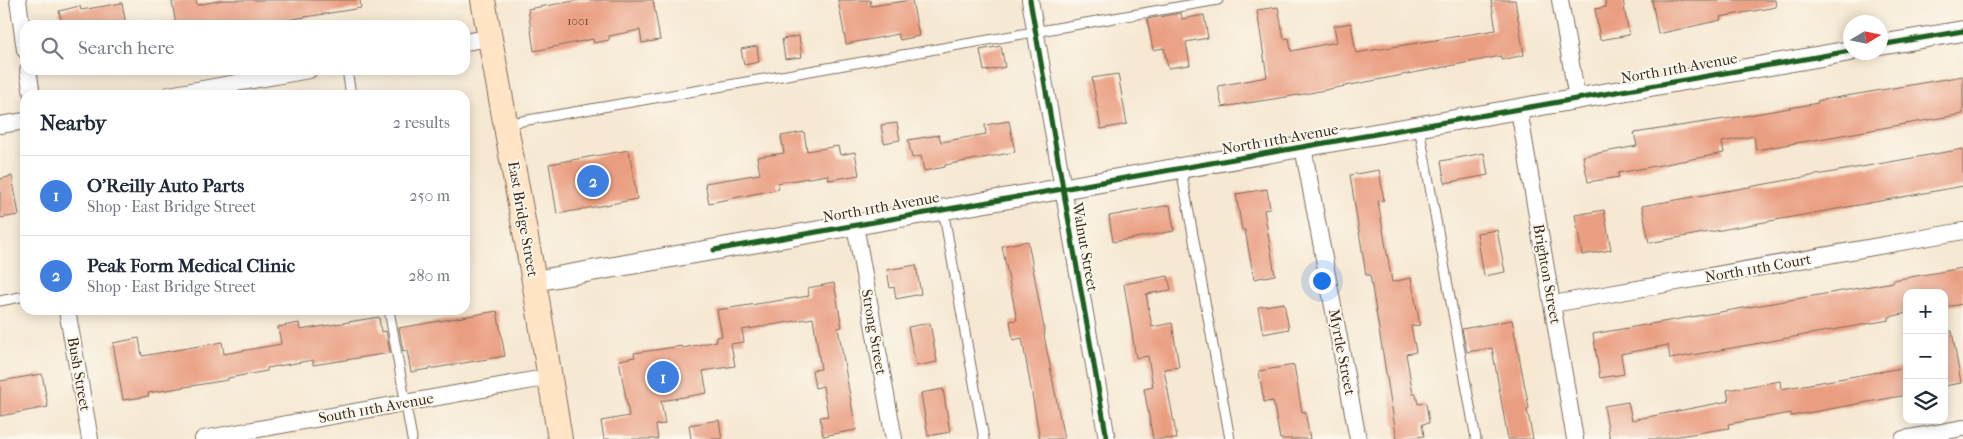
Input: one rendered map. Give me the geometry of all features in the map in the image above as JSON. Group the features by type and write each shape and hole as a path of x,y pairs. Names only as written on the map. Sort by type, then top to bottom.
{"main road":[{"name":"East Bridge Street","path":"483,0 534,281 560,439"}],"street":[{"path":"18,0 21,20"},
{"name":"Walnut Street","path":"1030,0 1107,439"},
{"path":"1560,0 1576,99"},
{"path":"1888,44 1963,31"},
{"path":"470,41 489,38"},
{"name":"North 11th Avenue","path":"534,281 1843,52"},
{"path":"29,75 31,90"},
{"path":"197,90 281,75"},
{"name":"Brighton Street","path":"1519,110 1575,439"},
{"path":"0,125 20,122"},
{"name":"Myrtle Street","path":"1303,147 1358,439"},
{"name":"Strong Street","path":"854,225 894,439"},
{"name":"North 11th Court","path":"1553,304 1963,231"},
{"name":"Bush Street","path":"68,315 90,439"},
{"name":"South 11th Avenue","path":"203,439 550,377"},
{"path":"1903,439 1963,428"}],"lane":[{"path":"505,124 1218,0"},
{"path":"348,75 350,90"},
{"path":"1419,127 1476,439"},
{"path":"1181,169 1230,439"},
{"path":"943,209 984,439"},
{"path":"0,301 20,297"},
{"path":"390,315 412,439"}],"building":[{"path":"196,0 197,5 223,0 360,0 361,8 287,20 175,20 172,2"},
{"path":"580,0 653,0 660,40 642,43 640,30 609,36 609,40 594,43 593,39 534,51 528,9"},
{"path":"838,0 870,0 871,6 912,0 919,36 900,40 898,34 846,44"},
{"path":"1491,0 1515,0 1524,55 1501,60 1501,56 1299,95 1222,107 1218,86 1267,77 1257,10 1278,7 1284,39 1289,38 1291,51 1337,42 1334,26 1351,23 1356,53 1496,30"},
{"path":"1605,0 1623,0 1629,35 1600,40 1595,9 1606,7"},
{"path":"1652,0 1775,0 1776,7 1720,17 1721,20 1658,34"},
{"path":"122,3 125,20 61,20 59,11 80,6 81,10"},
{"path":"1181,13 1182,19 1204,15 1208,38 1186,42 1190,65 1168,68 1164,48 1153,50 1147,19"},
{"path":"799,36 802,57 785,59 782,39"},
{"path":"757,46 759,62 744,65 741,49"},
{"path":"1001,46 1005,67 984,71 980,50"},
{"path":"1118,74 1127,124 1101,129 1092,78"},
{"path":"1963,76 1963,114 1756,150 1754,136 1722,142 1724,153 1618,173 1619,177 1588,182 1583,156 1637,146 1634,133 1738,117 1818,103 1817,101"},
{"path":"1009,121 1015,152 945,165 945,167 924,171 921,156 912,158 908,140 939,135 941,142 986,134 985,125"},
{"path":"897,123 900,140 884,143 881,125"},
{"path":"804,132 807,151 838,146 840,155 855,152 859,175 829,180 828,175 777,183 779,189 709,203 705,183 760,174 757,157 784,153 781,136"},
{"path":"1963,149 1963,186 1649,243 1642,206"},
{"path":"629,150 637,199 557,214 549,164"},
{"path":"1484,153 1488,175 1445,183 1441,161"},
{"path":"1379,170 1384,200 1378,201 1392,282 1411,278 1420,325 1411,326 1416,352 1406,354 1413,394 1416,394 1418,404 1426,403 1429,423 1422,424 1424,436 1404,439 1397,439 1370,275 1366,275 1350,175"},
{"path":"12,176 19,215 0,218 0,179"},
{"path":"1267,189 1270,209 1264,210 1275,275 1254,279 1245,230 1242,230 1236,194"},
{"path":"1170,205 1174,231 1113,242 1109,216"},
{"path":"1604,210 1611,250 1582,255 1575,215"},
{"path":"1497,230 1505,272 1484,276 1477,233"},
{"path":"1028,241 1064,439 1040,439 1022,338 1013,340 1010,321 1017,320 1002,246"},
{"path":"916,265 921,294 896,299 894,287 890,288 887,270"},
{"path":"1963,268 1963,304 1948,306 1948,289 1903,289 1903,314 1889,317 1889,320 1670,359 1668,345 1621,354 1624,374 1600,378 1593,334 1894,282 1893,280"},
{"path":"1168,276 1171,290 1146,294 1152,327 1172,323 1179,367 1164,369 1177,439 1153,439 1144,389 1153,387 1148,356 1136,358 1124,284"},
{"path":"834,283 842,327 838,328 856,430 823,436 820,417 828,416 823,386 815,388 812,370 821,369 813,318 742,330 744,342 731,344 735,366 703,371 707,393 661,401 665,424 656,425 658,439 604,439 601,421 629,416 619,360 635,357 634,353 682,346 683,348 717,341 716,337 722,336 717,310 809,296 808,288"},
{"path":"1284,303 1289,329 1263,334 1258,307"},
{"path":"497,311 505,356 411,372 407,350 403,351 399,328"},
{"path":"379,317 381,332 386,331 390,353 313,365 313,360 267,368 267,371 228,378 228,380 148,393 149,396 123,400 113,343 139,338 142,356 222,342 224,354 281,344 278,327 299,323 300,330"},
{"path":"1512,320 1533,439 1508,439 1492,348 1467,352 1462,329"},
{"path":"930,323 937,362 916,366 908,327"},
{"path":"1952,331 1961,383 1948,385 1948,334 1948,332"},
{"path":"1294,365 1302,412 1305,411 1310,439 1280,439 1273,401 1264,402 1259,371"},
{"path":"1903,368 1903,396 1791,416 1791,413 1728,424 1729,428 1660,439 1610,439 1604,406 1628,402 1632,420 1729,401 1727,390 1780,381 1781,389"},
{"path":"42,374 48,407 0,416 0,381"},
{"path":"943,389 950,432 928,436 921,393"},
{"path":"719,420 722,439 691,439 689,425"}],"cycle path":[{"path":"1030,0 1107,439"},
{"path":"1888,44 1963,31"},
{"path":"714,250 1843,52"}],"place":[{"name":"Peak Form Medical Clinic","path":"593,181"},
{"name":"O'Reilly Auto Parts","path":"663,377"}]}
